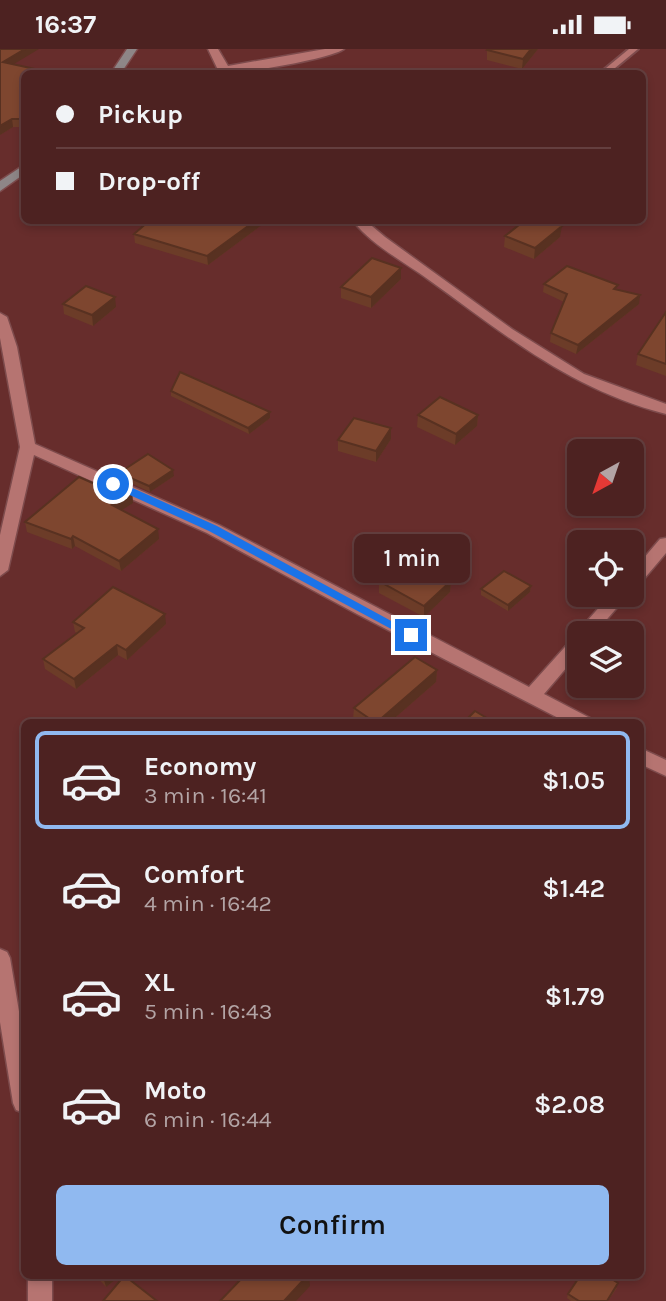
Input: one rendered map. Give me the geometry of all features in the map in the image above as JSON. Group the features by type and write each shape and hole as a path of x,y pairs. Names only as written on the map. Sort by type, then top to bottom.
{"main road":[{"path":"118,70 132,49"},
{"path":"0,187 21,171"}],"street":[{"path":"213,49 223,70"},
{"path":"235,70 339,49"},
{"path":"362,224 380,240 507,332 579,377 666,409"},
{"path":"0,317 13,361 28,447 0,570"},
{"path":"28,447 213,529 363,610 576,719"},
{"path":"644,568 666,543"},
{"path":"597,621 609,607"},
{"path":"532,696 567,656"},
{"path":"644,757 666,769"},
{"path":"2,972 21,1085"},
{"path":"40,1279 40,1301"}],"lane":[{"path":"608,70 634,49"}],"building":[{"path":"0,49 25,49 3,62 40,70 21,70 21,118 12,119 0,126"},
{"path":"488,49 531,49 523,59"},
{"path":"146,224 251,224 207,256 134,234"},
{"path":"520,224 562,226 535,248 505,236"},
{"path":"372,258 401,268 371,297 341,287"},
{"path":"567,266 618,285 614,289 640,295 578,345 551,333 567,294 544,284"},
{"path":"86,286 115,297 92,315 63,304"},
{"path":"666,312 666,364 638,354"},
{"path":"180,372 270,412 248,428 171,391"},
{"path":"440,397 478,415 456,434 418,415"},
{"path":"354,418 391,428 376,451 338,440"},
{"path":"148,454 173,470 149,486 119,473"},
{"path":"79,477 95,484 102,479 132,493 112,505 158,529 119,561 73,536 71,539 25,522"},
{"path":"406,557 451,581 424,606 379,581"},
{"path":"504,571 531,586 508,605 481,589"},
{"path":"113,587 165,614 126,650 117,645 74,679 43,659 84,628 73,622"},
{"path":"415,657 437,670 381,719 370,719 354,708"},
{"path":"475,711 488,719 467,719"},
{"path":"121,1279 129,1279 157,1301 103,1301"},
{"path":"241,1279 304,1279 284,1301 220,1301"},
{"path":"578,1279 612,1279 618,1283 607,1301 579,1301 568,1294"}],"route":[{"path":"113,484 213,529 411,635"}]}
